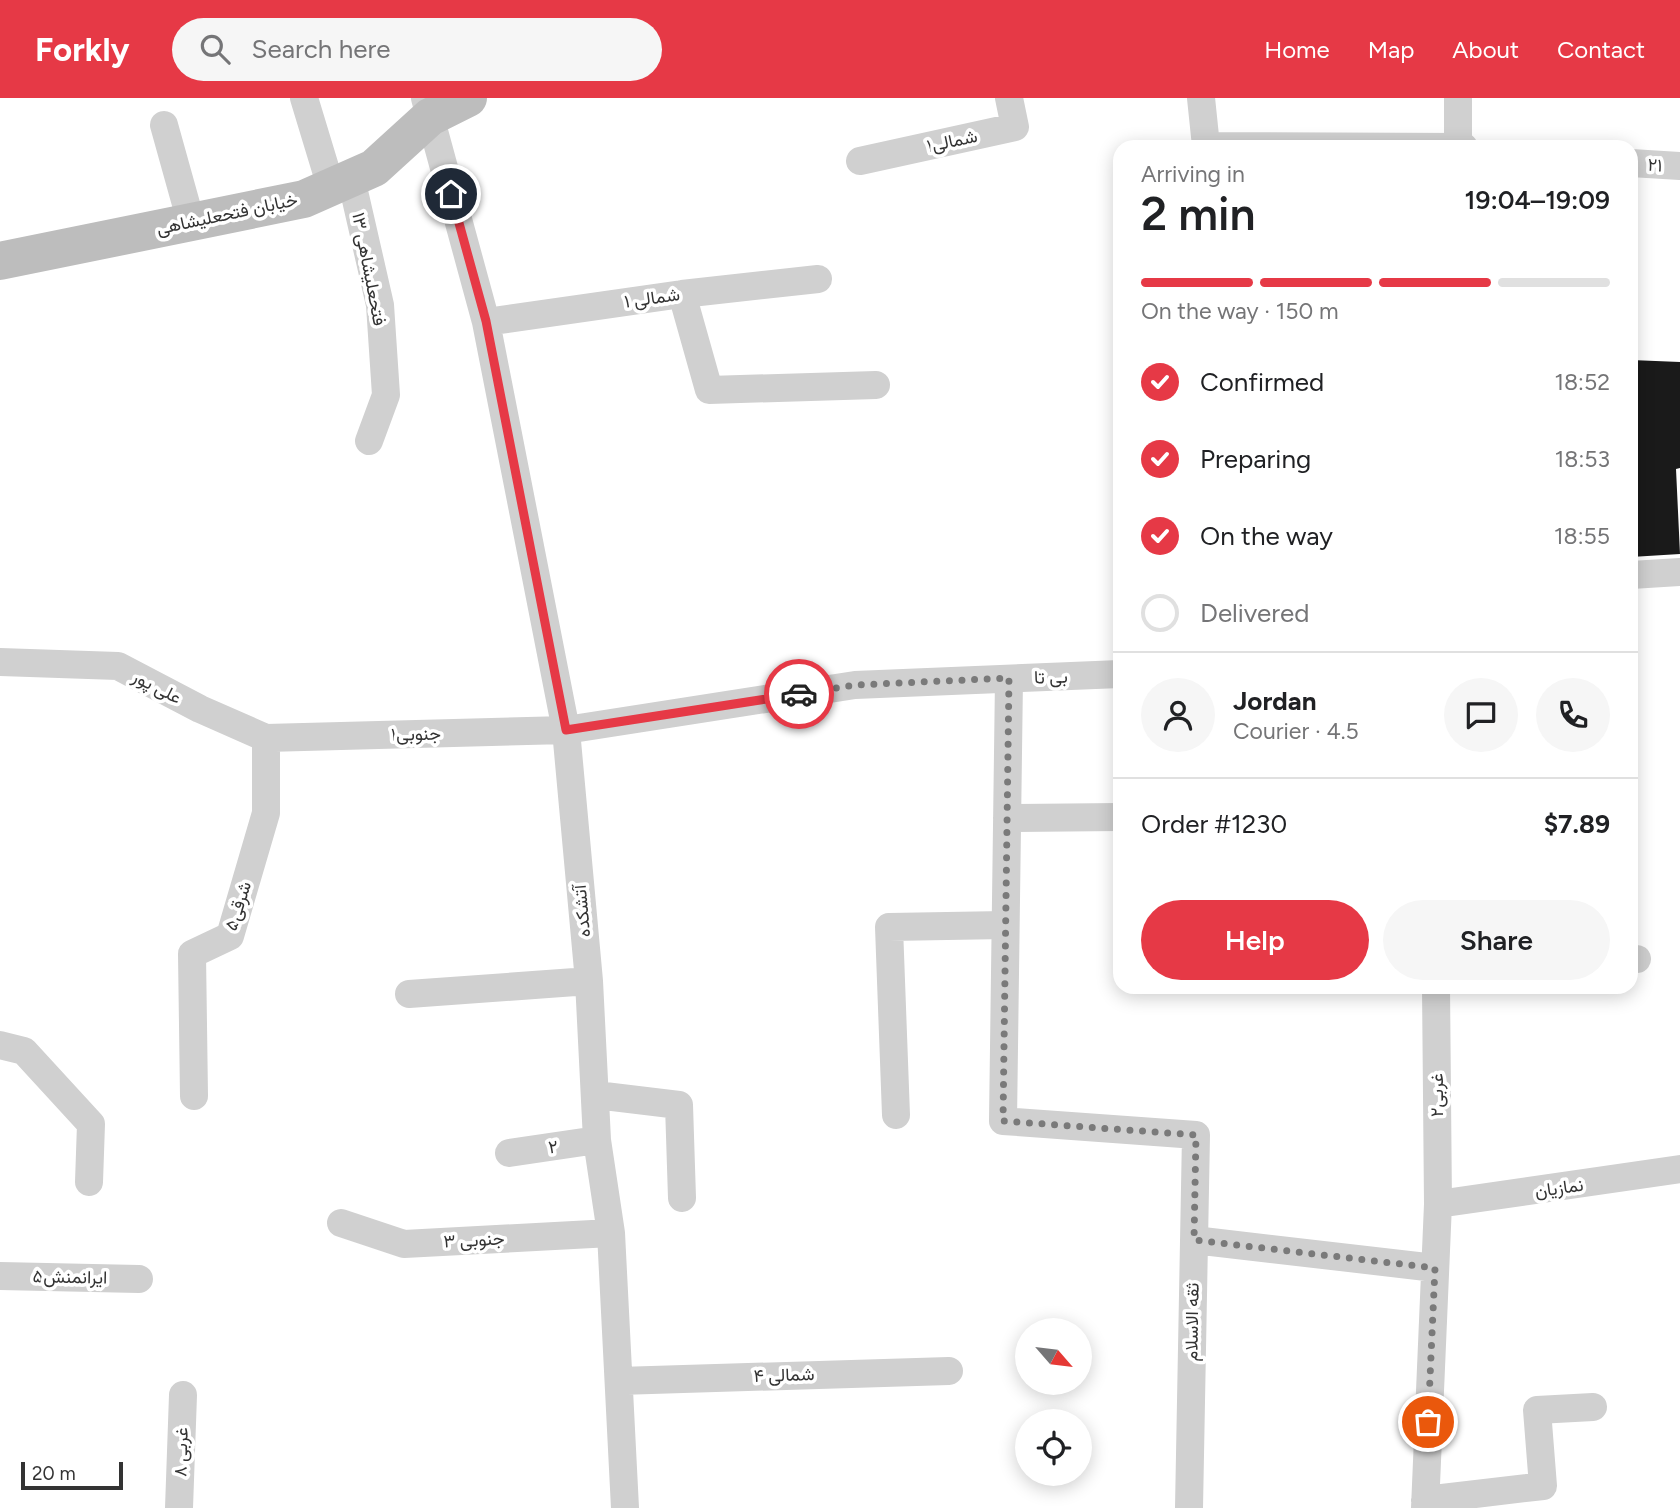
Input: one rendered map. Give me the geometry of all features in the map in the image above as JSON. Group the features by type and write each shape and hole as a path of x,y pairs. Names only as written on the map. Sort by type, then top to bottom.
{"street":[{"name":"فتحعلیشاهی ۱۳","path":"304,98 341,183 380,305 386,395 369,441"},
{"name":"خیابان فتحعلیشاهی","path":"0,261 304,199 374,168 427,107 468,98"},
{"name":"شمالی۱","path":"860,161 1015,127 1009,98"},
{"path":"1201,98 1205,140"},
{"path":"1458,98 1458,140"},
{"name":"آتشکده","path":"427,107 486,321 566,730 589,981 597,1140 611,1233 625,1508"},
{"path":"164,125 191,222"},
{"name":"۲۱","path":"1638,163 1680,166"},
{"name":"۱ شمالی","path":"486,321 682,294 818,279"},
{"path":"682,294 709,390 876,385"},
{"path":"1638,575 1680,572"},
{"name":"علی پور","path":"0,662 118,666 200,709 267,738"},
{"name":"بی تا","path":"566,730 855,685 1113,674"},
{"path":"896,1115 889,927 1005,925 1009,678"},
{"name":"جنوبی۱","path":"267,738 566,730"},
{"name":"شرقی۵","path":"194,1096 192,954 230,936 266,813 267,738"},
{"path":"1007,818 1113,817"},
{"name":"ثقه الاسلام","path":"1005,925 1003,1121 1196,1135 1189,1508"},
{"path":"409,994 589,981"},
{"name":"غربی۲","path":"1425,1504 1438,1204 1436,994"},
{"path":"0,1045 24,1051 92,1124 89,1182"},
{"path":"596,1096 679,1105 682,1198"},
{"name":"۲","path":"509,1153 597,1140"},
{"name":"نمازیان","path":"1438,1204 1680,1169"},
{"name":"۳ جنوبی","path":"341,1223 404,1244 611,1233"},
{"path":"1194,1240 1435,1268"},
{"name":"ایرانمنش۵","path":"0,1276 139,1279"},
{"name":"۴ شمالی","path":"619,1381 949,1371"},
{"name":"۸ غربی","path":"179,1508 183,1395"},
{"path":"1425,1504 1543,1486 1536,1410 1593,1407"}],"building":[{"path":"1638,360 1680,362 1680,468 1676,469 1680,554 1638,557"}],"way so far":[{"path":"799,694 855,685 1009,678 1003,1121 1196,1135 1194,1240 1435,1268 1428,1422"}],"route":[{"path":"451,194 486,321 566,730 799,694"}]}
